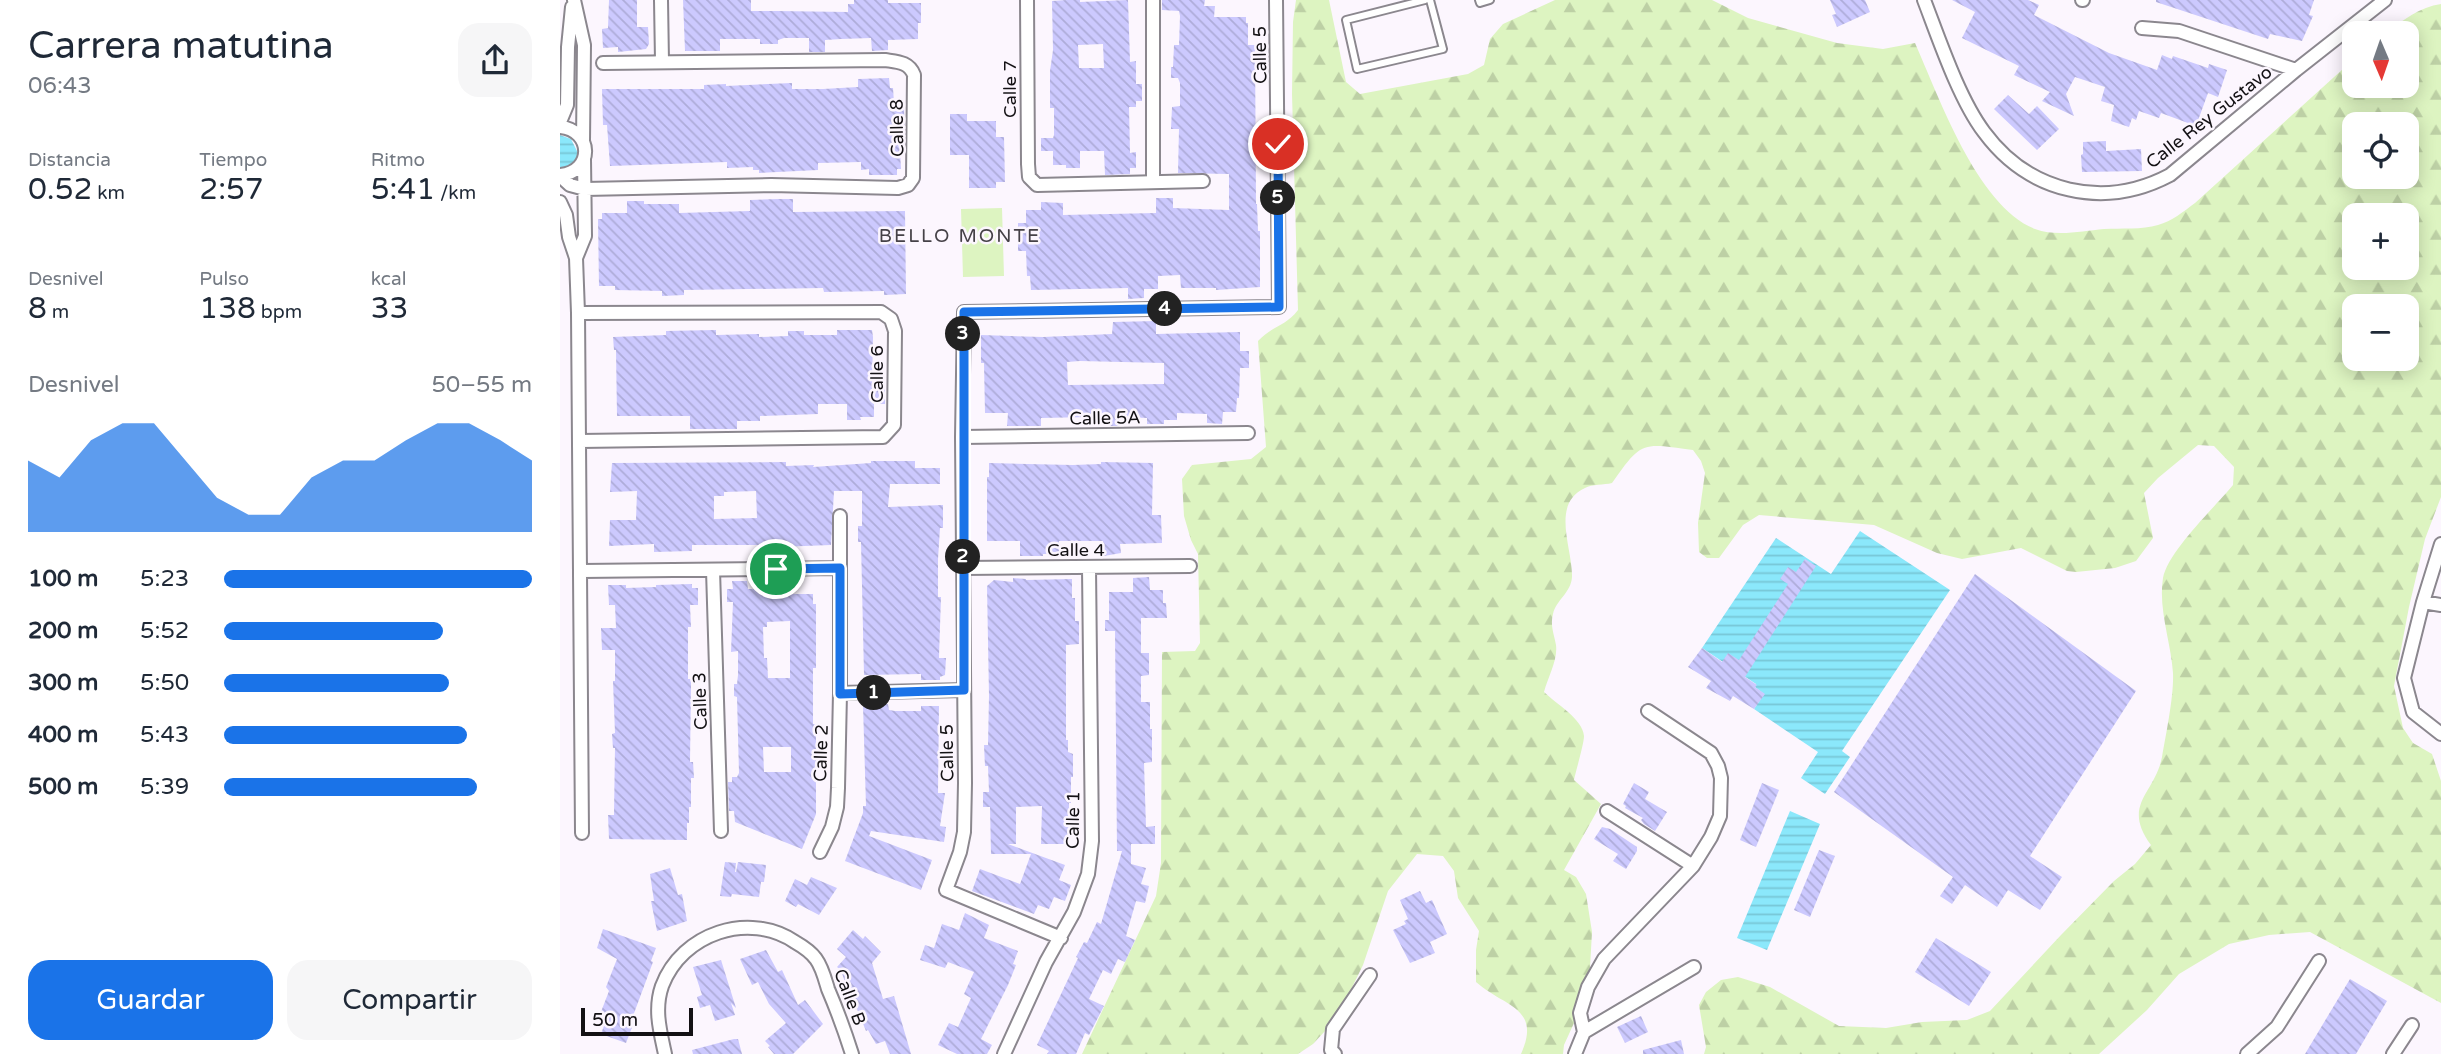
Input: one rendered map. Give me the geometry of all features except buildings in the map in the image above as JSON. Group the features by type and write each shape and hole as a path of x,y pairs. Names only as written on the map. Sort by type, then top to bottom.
{"street":[{"path":"560,121 567,105 568,47 573,0"},
{"path":"573,0 584,46 585,236 576,258"},
{"path":"661,0 662,61"},
{"name":"Calle 7","path":"1027,0 1029,177 1037,185 1153,182"},
{"path":"1153,0 1153,182 1203,181"},
{"name":"Calle 5","path":"1061,938 946,890 960,852 964,832 964,312 1279,307 1276,0"},
{"name":"Calle Rey Gustavo","path":"1924,0 1971,111 1984,132 2013,162 2035,177 2073,190 2113,194 2151,185 2170,175 2385,0"},
{"path":"2142,28 2179,31 2296,70"},
{"name":"Calle 8","path":"560,176 570,185 585,189 771,186 898,188 908,185 913,178 914,75 911,68 902,62 603,63"},
{"path":"560,127 575,132 583,141"},
{"path":"560,176 577,170 584,159"},
{"path":"560,202 566,215 576,258 578,313 582,833"},
{"name":"Calle 6","path":"578,313 881,312 891,319 895,331 894,425 890,433 883,438 580,441"},
{"name":"Calle 5A","path":"962,437 1248,433"},
{"name":"Calle 2","path":"820,852 837,807 840,516"},
{"path":"2441,544 2404,678 2413,712 2441,734"},
{"name":"Calle 4","path":"963,568 1190,566"},
{"path":"582,571 840,568"},
{"name":"Calle 1","path":"1004,1054 1046,962 1074,912 1088,874 1092,841 1089,568"},
{"name":"Calle 3","path":"713,570 721,831"},
{"path":"2423,602 2441,605"},
{"path":"840,694 964,690"},
{"path":"1575,1054 1584,1032 1580,1013 1588,988 1604,959 1693,866 1720,816 1721,778 1711,754 1648,711"},
{"path":"1607,811 1693,866"},
{"name":"Calle B","path":"665,1054 657,1019 662,987 678,958 709,935 747,927 770,930 786,936 816,959 852,1054"},
{"path":"2247,1054 2277,1027 2319,961"},
{"path":"1584,1032 1694,967"},
{"path":"1335,1054 1331,1050 1333,1029 1370,975"},
{"path":"2393,1054 2412,1026"}],"lane":[{"path":"1428,0 1443,49 1357,69 1346,20 1428,0"},
{"path":"1479,0 1479,3 1490,0"}],"green space":[{"path":"1296,0 1329,0 1346,82 1360,94 1468,74 1484,65 1490,39 1503,24 1555,0 1712,0 1748,18 1837,43 1883,49 1915,43 1962,148 1995,198 2014,217 2035,229 2061,233 2145,228 2173,219 2195,203 2342,70 2342,98 2419,98 2419,21 2402,21 2419,11 2441,4 2441,497 2425,539 2394,686 2403,728 2413,743 2432,754 2441,781 2441,1003 2310,932 2269,935 2229,944 2179,974 2147,1010 2099,1054 1704,1054 1706,1047 1699,1005 1706,992 1721,980 1738,977 1770,987 1839,1026 1886,1028 1922,1022 1967,1020 1990,1011 2114,881 2135,864 2151,845 2139,819 2139,809 2162,757 2172,693 2172,661 2162,602 2163,578 2183,542 2233,485 2234,467 2214,446 2198,445 2144,493 2153,538 2136,561 2115,568 2076,572 2067,571 2021,548 1962,559 1937,553 1874,525 1759,515 1743,525 1719,558 1707,558 1699,552 1698,523 1705,473 1701,461 1693,450 1653,446 1637,452 1612,483 1588,487 1574,495 1566,516 1572,577 1569,588 1553,614 1556,651 1544,692 1579,724 1584,740 1574,780 1601,804 1564,870 1576,877 1586,894 1592,932 1590,968 1578,996 1574,1023 1563,1054 1521,1054 1527,1026 1523,1017 1508,1003 1476,982 1479,931 1458,898 1454,871 1443,856 1417,854 1388,891 1363,965 1337,1018 1313,1044 1298,1054 1082,1054 1156,896 1161,863 1162,652 1195,651 1200,643 1198,554 1184,516 1182,479 1192,465 1251,459 1266,447 1258,341 1298,310 1292,94"},
{"path":"1002,208 1004,276 963,277 961,209"}],"water":[{"path":"560,135 571,139 578,153 572,164 560,168"},
{"path":"1860,531 1950,590 1842,751 1850,757 1825,794 1801,778 1818,752 1754,709 1764,694 1755,687 1756,684 1702,648 1776,538 1831,574"},
{"path":"1790,811 1820,824 1767,950 1737,938"}],"district":[{"name":"BELLO MONTE","path":"960,235"}],"route":[{"path":"776,569 840,568 840,694 964,690 964,312 1279,307 1278,144"}]}
